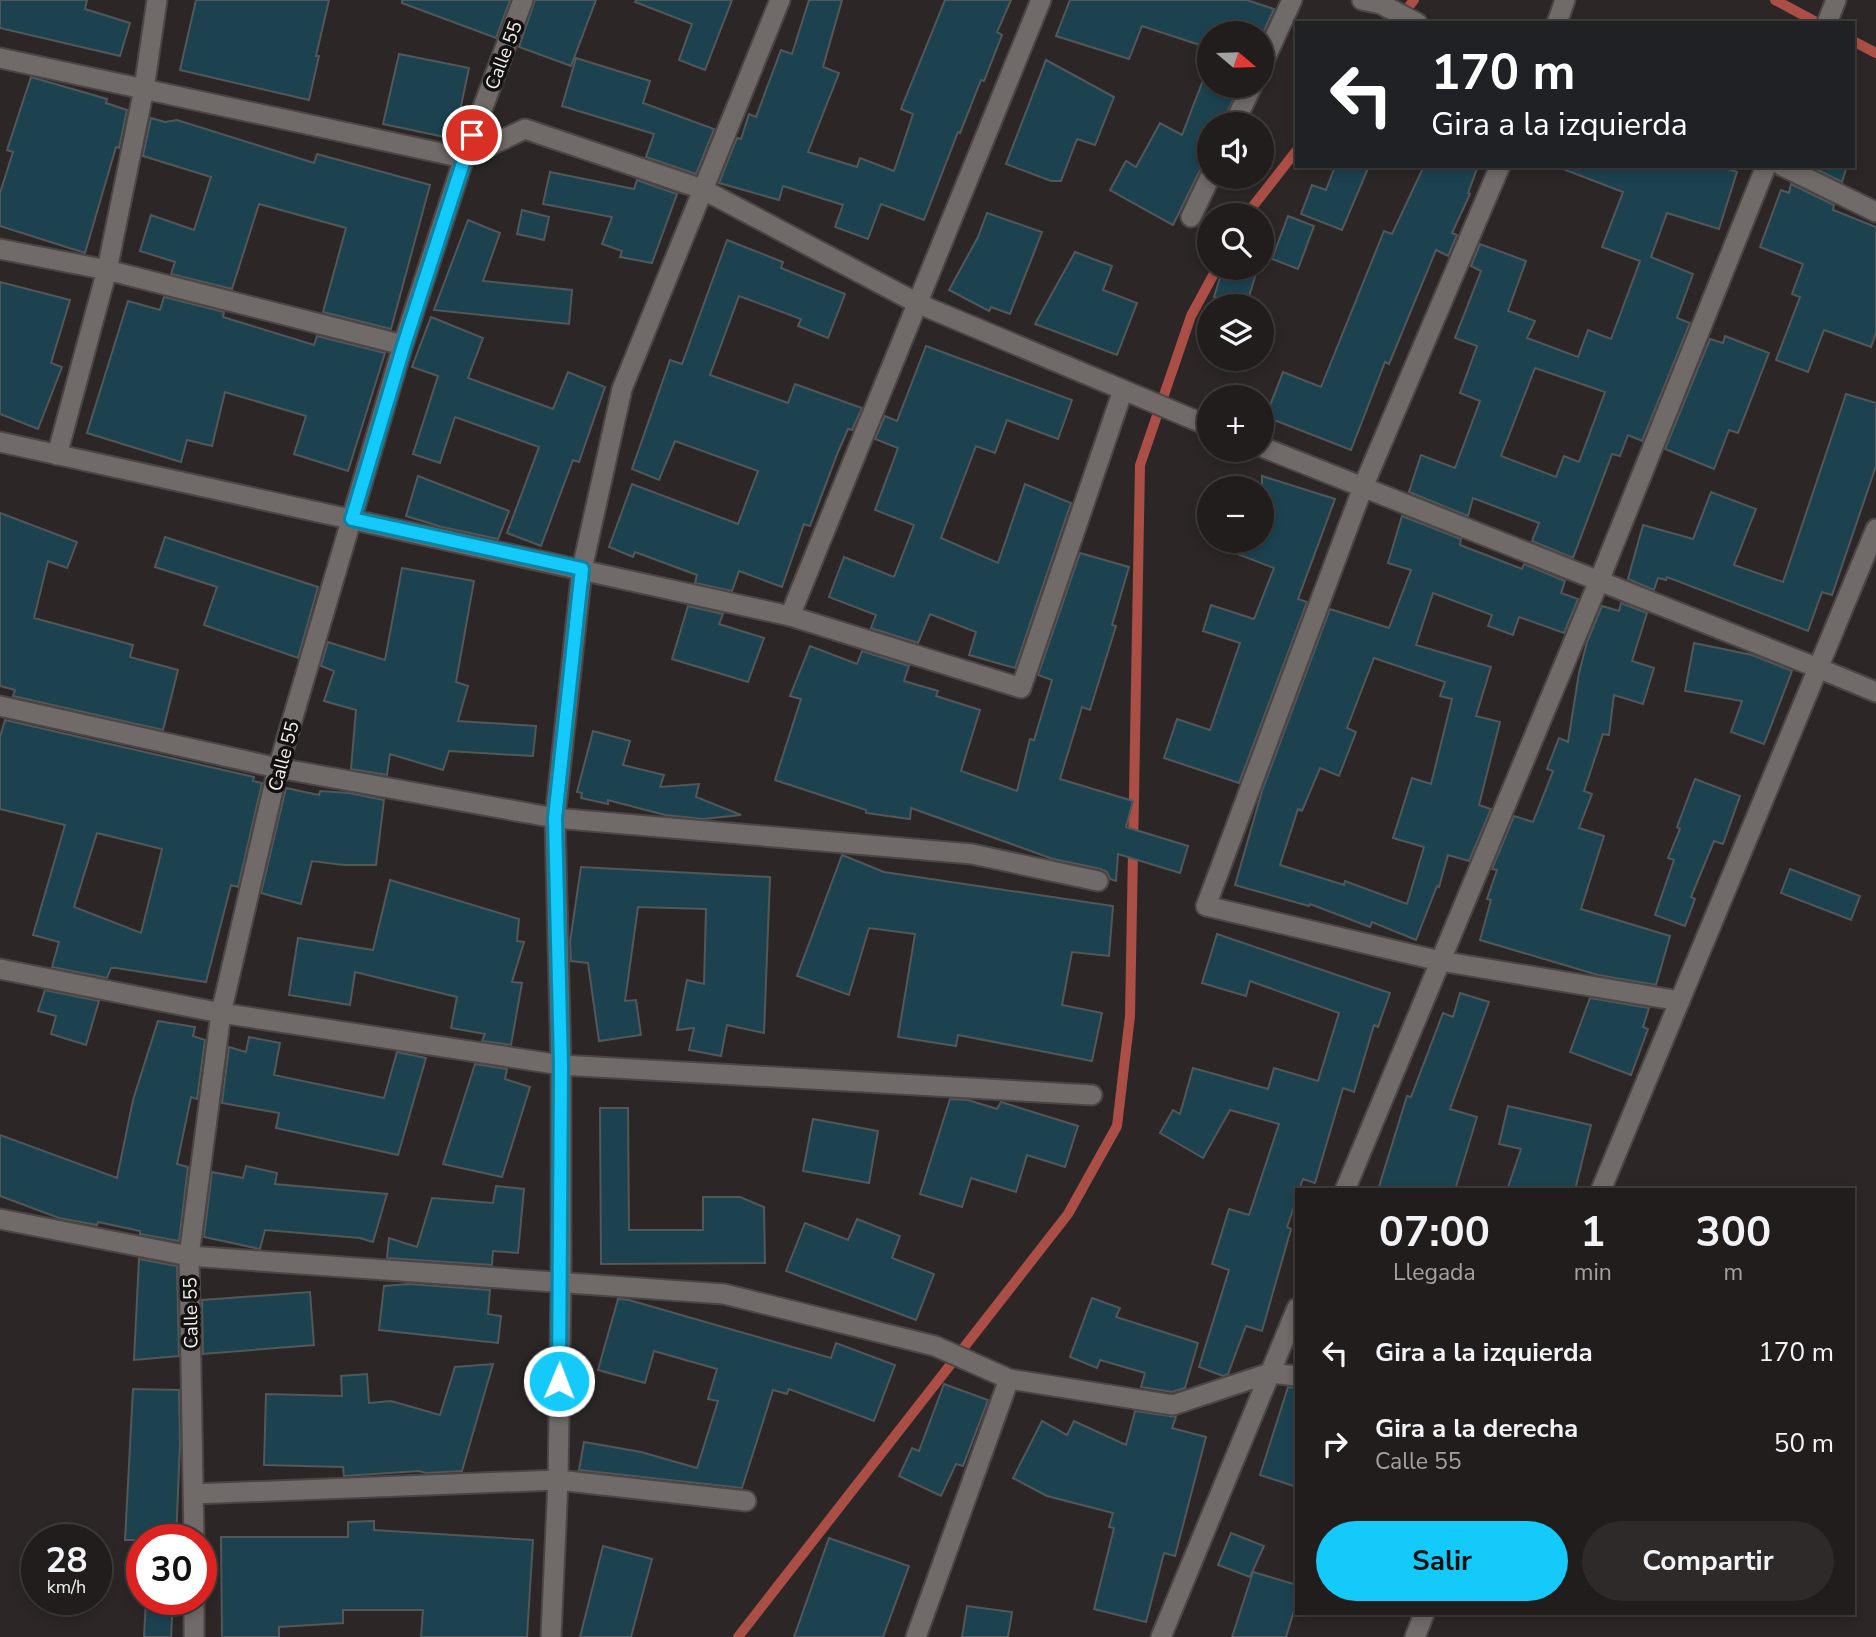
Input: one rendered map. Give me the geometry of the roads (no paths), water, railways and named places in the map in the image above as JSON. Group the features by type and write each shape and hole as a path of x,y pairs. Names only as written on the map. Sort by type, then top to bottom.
{"street":[{"path":"57,455 107,270 144,89 157,0"},
{"name":"Calle 55","path":"194,1524 189,1256 221,1013 278,768 352,519 464,158 523,0"},
{"path":"551,1637 558,1480 561,1282 561,1065 555,818 582,569 622,389 780,0"},
{"path":"790,616 1041,0"},
{"path":"1274,39 1292,0"},
{"path":"1558,21 1565,0"},
{"path":"1372,2 1412,21"},
{"path":"0,58 464,158 525,129 702,189 919,304 1197,421"},
{"path":"1499,168 1363,487 1206,906 1440,961 1680,1001"},
{"path":"1346,1188 1600,581 1765,168"},
{"path":"1786,168 1876,212"},
{"path":"1191,217 1204,189"},
{"path":"0,249 107,270 404,345"},
{"path":"0,442 790,616 1021,688 1123,390"},
{"path":"1274,452 1876,692"},
{"path":"1602,1188 1876,529"},
{"path":"0,706 278,768 555,818 972,854 1098,881"},
{"path":"0,969 221,1013 561,1065 1092,1095"},
{"path":"0,1219 189,1256 724,1294 935,1346 1009,1379 1173,1405 1270,1373 1295,1376"},
{"path":"1161,1637 1295,1313"},
{"path":"916,1637 1009,1379"},
{"path":"193,1494 558,1480 746,1501"},
{"path":"194,1615 194,1637"},
{"path":"1415,1637 1424,1615"}],"waterway":[{"path":"1398,21 1414,0"},
{"path":"1775,0 1814,21"},
{"path":"1855,42 1876,53"},
{"path":"1255,203 1295,153"},
{"path":"738,1637 1068,1214 1117,1126 1130,1016 1140,465 1191,316 1210,280"}]}
